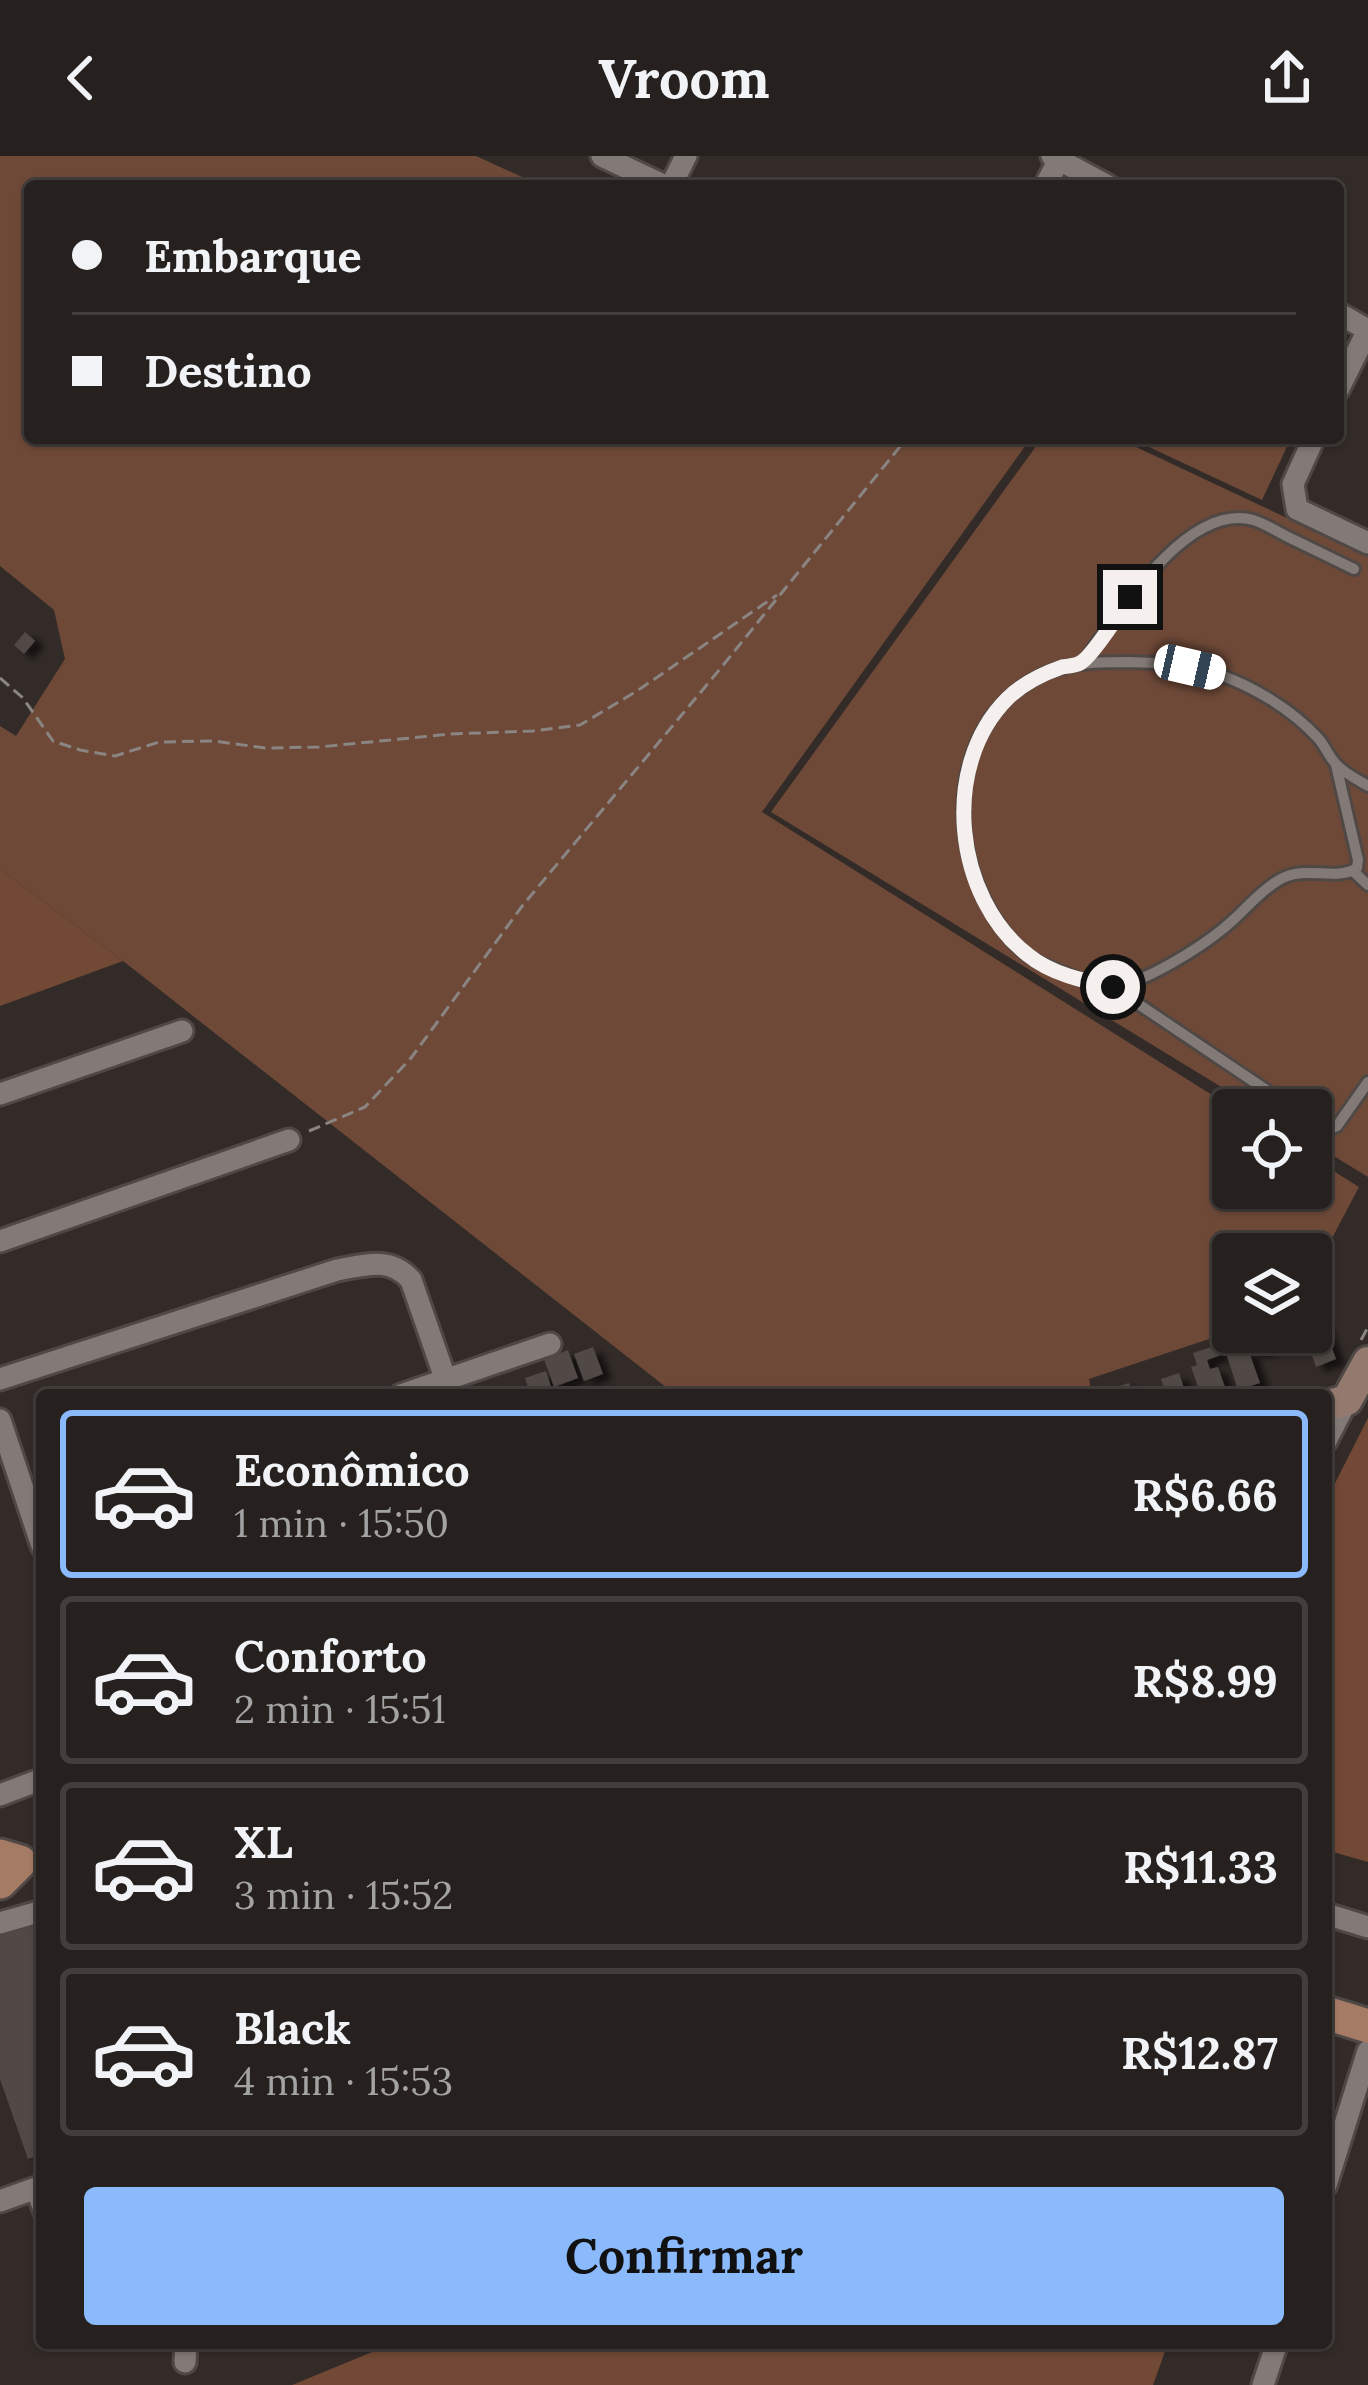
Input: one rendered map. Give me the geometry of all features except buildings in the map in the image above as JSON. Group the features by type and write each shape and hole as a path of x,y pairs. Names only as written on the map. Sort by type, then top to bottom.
{"main road":[{"path":"1337,1403 1368,1362"},
{"path":"1332,2015 1368,2026"}],"street":[{"path":"602,156 655,180"},
{"path":"1058,157 1098,180"},
{"path":"1344,378 1368,330"},
{"path":"1311,444 1293,484 1298,508 1368,543"},
{"path":"0,1094 182,1030"},
{"path":"0,1241 290,1140"},
{"path":"0,1378 337,1270 373,1264 390,1264 411,1280 449,1388 550,1345"},
{"path":"0,1420 36,1513"},
{"path":"0,1795 36,1781"},
{"path":"0,1922 36,1913"},
{"path":"1332,1916 1368,1927"},
{"path":"1332,2167 1368,2051"},
{"path":"0,2200 36,2188"},
{"path":"1264,2385 1274,2349"}],"lane":[{"path":"1083,662 1130,597 1173,549 1206,526 1228,518 1253,520 1354,569"},
{"path":"1113,987 1156,972 1196,947 1226,927 1276,881 1296,872 1347,874 1358,860 1336,765 1320,739 1288,712 1217,673 1156,663 1083,662 1032,680 1006,700 974,748 962,796 964,834 971,867 990,910 1023,952 1085,982 1113,987 1265,1089"},
{"path":"1336,765 1368,786"},
{"path":"1353,871 1368,885"},
{"path":"1332,1128 1368,1082"}],"path":[{"path":"290,1140 365,1107 411,1058 523,905 902,444"},
{"path":"0,678 23,698 53,741 116,756 159,742 319,747 533,731 580,725 784,591"}],"shaded area":[{"path":"0,156 476,156 529,180 24,180 24,444 1027,444 762,812 1212,1095 1212,1209 1332,1209 1332,1170 1359,1187 1332,1238 1332,1233 1212,1233 1212,1338 1089,1379 1091,1389 668,1389 0,869 0,726 16,736 65,659 54,610 0,566"},
{"path":"1038,444 1130,444 1368,556 1368,1177 1332,1155 1332,1089 1225,1089 771,812"},
{"path":"1143,444 1288,444 1262,500"},
{"path":"0,869 123,961 0,1006"},
{"path":"1368,1418 1368,1862 1332,1852 1332,1489"},
{"path":"1166,2349 1153,2385 292,2385 377,2350"}],"route":[{"path":"1113,987 1085,982 1040,964 1012,939 990,910 971,867 962,796 974,748 1006,700 1032,680 1083,662 1130,597"}]}
